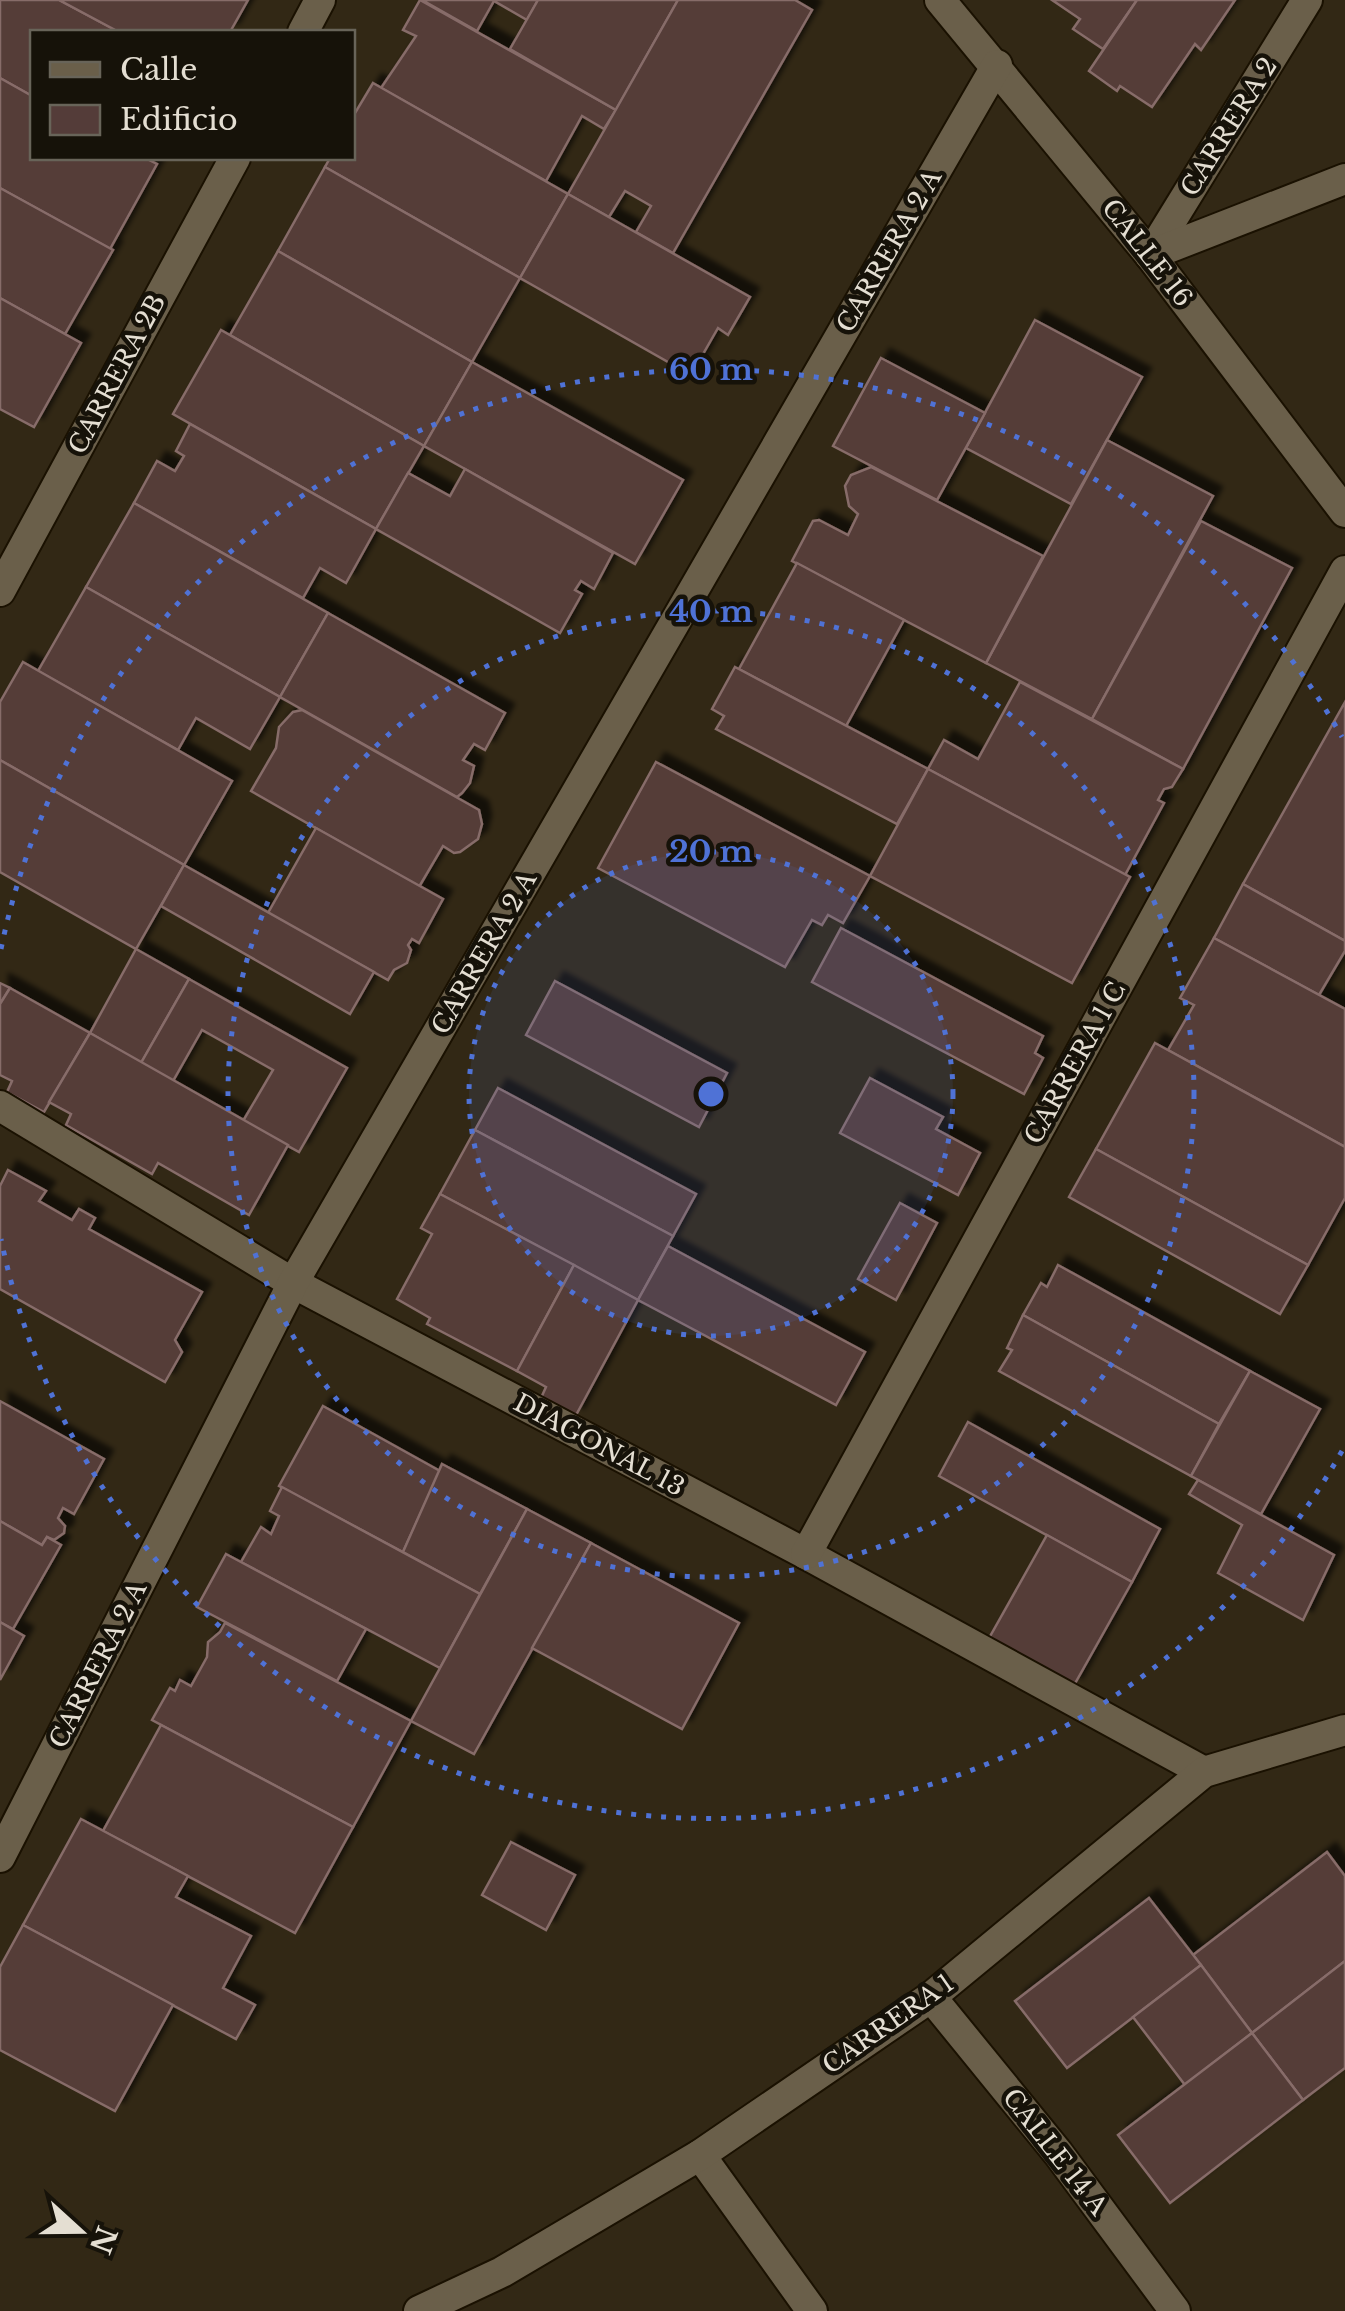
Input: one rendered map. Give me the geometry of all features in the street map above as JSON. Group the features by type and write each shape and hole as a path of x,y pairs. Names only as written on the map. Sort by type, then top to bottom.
{"street":[{"path":"304,30 320,0"},
{"name":"CALLE 16","path":"940,0 1150,255 1345,512"},
{"name":"CARRERA 2","path":"1150,255 1307,0"},
{"name":"CARRERA 2 A","path":"0,1856 293,1283 997,65"},
{"name":"CARRERA 2B","path":"0,591 234,160"},
{"path":"1150,255 1345,179"},
{"name":"CARRERA 1 C","path":"806,1554 1345,571"},
{"name":"DIAGONAL 13","path":"0,1106 293,1283 806,1554 1204,1772"},
{"name":"CARRERA 1","path":"420,2311 502,2272 700,2155 931,1997 1204,1772 1345,1730"},
{"name":"CALLE 14 A","path":"931,1997 1058,2153 1175,2311"},
{"path":"700,2155 812,2311"}],"building":[{"path":"0,0 59,0 115,30 30,30 30,95 0,78"},
{"path":"59,0 248,0 231,30 115,30"},
{"path":"420,0 616,110 604,129 582,116 546,181 381,88 416,36 403,30"},
{"path":"422,0 538,0 527,20 494,1 477,31"},
{"path":"538,0 678,0 616,110 510,49"},
{"path":"678,0 795,0 812,10 673,253 636,232 651,206 625,191 609,217 568,194"},
{"path":"1052,0 1137,0 1103,49 1073,29 1080,19"},
{"path":"1137,0 1235,0 1201,50 1195,44 1152,107 1120,86 1117,91 1089,71"},
{"path":"0,78 30,95 30,160 149,160 157,164 110,249 0,188"},
{"path":"373,83 568,194 520,278 325,167 329,160 355,160 355,113"},
{"path":"325,167 520,278 472,362 278,251"},
{"path":"0,188 113,250 65,334 0,298"},
{"path":"568,194 750,297 728,335 718,328 691,375 520,278"},
{"path":"278,251 472,362 424,446 230,335"},
{"path":"0,298 81,343 34,427 0,409"},
{"path":"1035,320 1142,377 1071,504 966,448"},
{"path":"221,330 424,446 376,529 173,414"},
{"path":"881,358 985,413 937,500 833,446"},
{"path":"472,362 683,480 635,564 424,446"},
{"path":"190,424 376,529 346,583 320,568 303,598 134,503 157,461 175,471 184,456 176,451"},
{"path":"1107,440 1213,496 1092,719 986,663"},
{"path":"871,467 1043,556 986,663 792,561 813,521 819,520 848,535 858,514 849,506 845,486 851,475"},
{"path":"465,469 613,553 594,589 581,581 575,590 582,594 560,633 376,529 408,473 450,496"},
{"path":"134,503 328,613 280,697 86,587"},
{"path":"1201,521 1292,568 1183,769 1092,719"},
{"path":"797,563 904,620 846,726 739,669"},
{"path":"86,587 280,697 250,749 196,718 178,750 38,671"},
{"path":"328,613 505,713 485,750 474,744 463,760 474,766 470,783 457,797 280,697"},
{"path":"23,662 232,781 184,865 0,760 0,702"},
{"path":"735,667 928,769 897,824 716,729 724,716 712,709"},
{"path":"1020,682 1183,769 1172,787 1164,789 1158,800 1164,803 1125,875 928,769 944,740 978,759"},
{"path":"1345,702 1345,941 1243,884"},
{"path":"302,710 479,810 482,824 478,839 460,852 443,846 419,887 251,791 276,748 279,727 293,712"},
{"path":"0,760 184,865 136,949 0,872"},
{"path":"656,762 870,876 843,923 828,915 822,925 812,920 785,967 598,868"},
{"path":"928,769 1130,877 1072,983 870,876"},
{"path":"316,828 443,899 419,943 412,939 408,945 411,950 407,963 394,970 388,980 268,913"},
{"path":"184,865 374,972 350,1014 161,906"},
{"path":"1243,884 1345,941 1345,951 1319,995 1214,938"},
{"path":"841,928 1043,1036 1035,1053 1043,1058 1024,1094 812,982"},
{"path":"1214,938 1345,1009 1345,1147 1168,1050 1194,1005 1180,998"},
{"path":"136,949 189,979 141,1063 90,1033"},
{"path":"189,979 347,1068 299,1152 243,1121 273,1070 202,1030 173,1081 141,1063"},
{"path":"555,981 727,1073 699,1127 526,1035"},
{"path":"0,983 10,988 0,1004"},
{"path":"10,988 90,1033 44,1112 7,1092 12,1081 0,1075 0,1004"},
{"path":"90,1033 288,1145 249,1215 158,1163 152,1174 66,1125 71,1114 49,1102"},
{"path":"1155,1043 1345,1147 1345,1198 1308,1265 1096,1149"},
{"path":"870,1078 943,1117 936,1129 980,1153 958,1195 840,1133"},
{"path":"498,1088 696,1194 673,1236 475,1130"},
{"path":"475,1130 673,1236 638,1300 440,1194"},
{"path":"1096,1149 1308,1265 1280,1314 1069,1197"},
{"path":"8,1170 46,1191 39,1201 72,1220 79,1209 95,1218 89,1229 202,1292 175,1340 182,1352 165,1382 0,1289 0,1186"},
{"path":"440,1194 574,1265 517,1371 427,1324 430,1318 397,1299 432,1234 421,1228"},
{"path":"900,1203 937,1223 896,1300 858,1279"},
{"path":"668,1246 865,1352 836,1405 638,1300"},
{"path":"574,1265 638,1300 575,1417 541,1398 546,1387 517,1371"},
{"path":"1058,1265 1250,1371 1219,1424 1023,1315 1041,1283 1047,1287"},
{"path":"1023,1315 1219,1424 1191,1476 999,1371 1012,1350 1007,1348"},
{"path":"1250,1371 1320,1409 1261,1514 1191,1476"},
{"path":"0,1401 104,1459 74,1514 63,1508 58,1518 65,1526 64,1533 54,1540 47,1537 42,1545 0,1521"},
{"path":"323,1406 440,1471 403,1552 279,1486"},
{"path":"968,1422 1160,1529 1132,1582 939,1476"},
{"path":"442,1464 527,1509 480,1594 403,1552"},
{"path":"1198,1480 1334,1555 1303,1620 1218,1573 1242,1525 1189,1494"},
{"path":"282,1487 480,1594 440,1668 241,1562 261,1527 271,1534 279,1516 270,1511"},
{"path":"527,1509 591,1543 474,1754 411,1721"},
{"path":"0,1521 42,1545 47,1537 61,1545 13,1629 0,1622"},
{"path":"1047,1535 1132,1582 1073,1687 988,1640"},
{"path":"591,1543 739,1623 682,1729 532,1648"},
{"path":"226,1554 366,1629 337,1681 197,1607"},
{"path":"0,1622 24,1636 0,1680"},
{"path":"225,1623 411,1721 353,1827 152,1720 170,1688 175,1691 180,1680 191,1686 207,1657 208,1642"},
{"path":"161,1725 353,1827 295,1933 103,1831"},
{"path":"81,1819 188,1876 176,1897 251,1936 223,1988 255,2005 236,2039 23,1925"},
{"path":"511,1842 575,1875 546,1930 482,1895"},
{"path":"1327,1852 1345,1876 1345,1961 1252,2033 1193,1955"},
{"path":"1149,1898 1201,1965 1067,2068 1015,2001"},
{"path":"23,1925 173,2005 115,2111 0,2050 0,1967"},
{"path":"1345,1961 1345,2068 1303,2100 1252,2033"},
{"path":"1201,1965 1252,2033 1185,2085 1133,2017"},
{"path":"1252,2033 1303,2100 1170,2203 1118,2135"}]}
